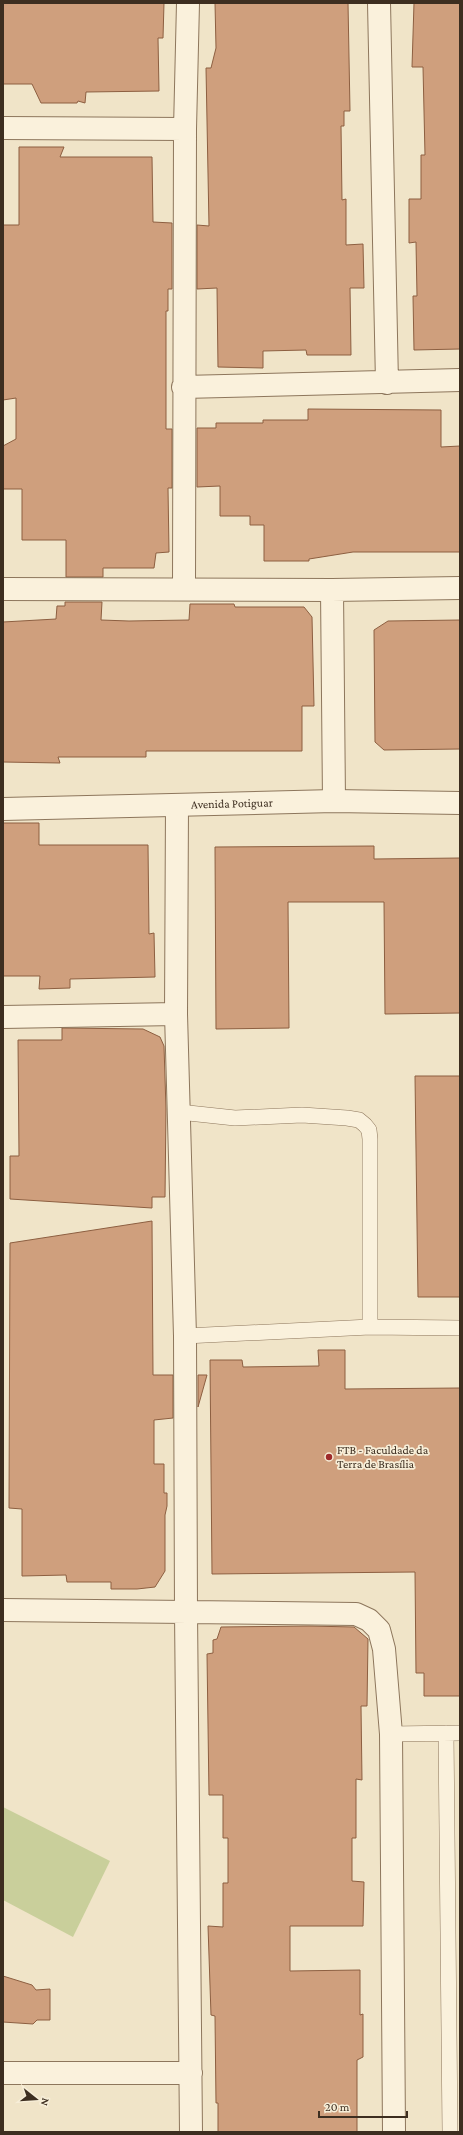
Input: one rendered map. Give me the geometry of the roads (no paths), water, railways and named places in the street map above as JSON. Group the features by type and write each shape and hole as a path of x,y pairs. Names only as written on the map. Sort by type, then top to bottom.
{"street":[{"path":"184,588 183,387 185,129 188,3"},
{"path":"379,3 387,383"},
{"path":"3,128 185,129"},
{"path":"183,387 460,380"},
{"path":"3,589 184,588 332,590 460,588"},
{"path":"332,590 334,801"},
{"name":"Avenida Potiguar","path":"3,809 334,801 460,803"},
{"path":"176,805 176,1014 185,1336 191,2132"},
{"path":"3,1017 176,1014"},
{"path":"3,1610 356,1614 369,1620 379,1630 384,1649 390,1734 394,2132"},
{"path":"3,2073 191,2072"}],"lane":[{"path":"179,1112 235,1118 302,1115 347,1118 360,1120 365,1125 369,1130 370,1139 370,1327"},
{"path":"185,1336 370,1327 460,1328"},
{"path":"390,1734 453,1733 450,2132"}],"place":[{"name":"FTB - Faculdade da Terra de Brasília","path":"329,1457"}]}
